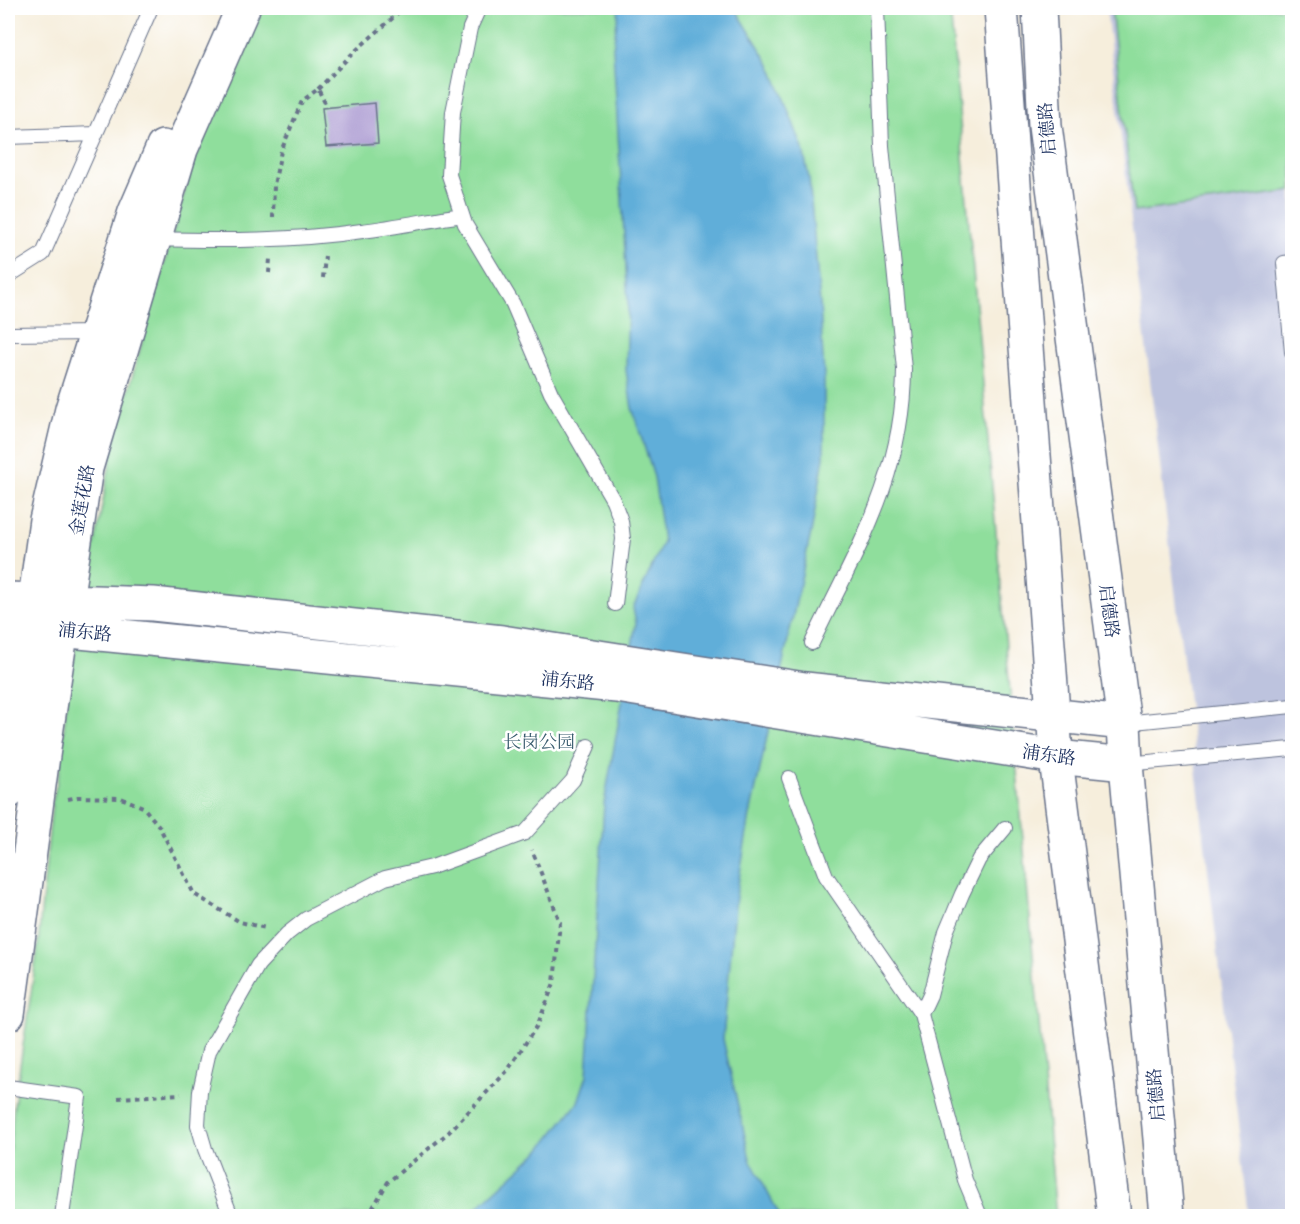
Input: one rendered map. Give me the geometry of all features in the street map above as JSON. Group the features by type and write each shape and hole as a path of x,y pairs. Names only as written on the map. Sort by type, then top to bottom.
{"street":[{"name":"金莲花路","path":"8,792 46,520 72,409 135,212 223,8"},
{"name":"金莲花路","path":"8,1014 34,614 86,468 181,149 243,8"},
{"name":"启德路","path":"1001,8 1052,715 1114,1216"},
{"name":"启德路","path":"1039,8 1045,126 1124,723 1167,1216"},
{"name":"浦东路","path":"34,614 153,604 491,641 805,689 1124,723"},
{"name":"浦东路","path":"34,614 617,686 1056,757 1126,764"}],"lane":[{"path":"8,276 43,254 151,8"},
{"path":"479,8 470,28 453,112 449,175 465,224 513,304 550,393 613,500 621,522 623,539 615,604"},
{"path":"812,643 865,536 882,495 898,437 904,392 903,358 882,146 877,8"},
{"path":"8,138 96,134"},
{"path":"154,239 271,239 360,232 462,215"},
{"path":"1293,262 1284,263 1293,352"},
{"path":"8,334 97,333"},
{"path":"1124,723 1293,706"},
{"path":"231,1216 198,1125 200,1091 209,1051 258,965 288,933 306,920 385,878 432,867 525,833 573,780 588,746"},
{"path":"1126,764 1293,749"},
{"path":"789,778 826,876 921,1014 964,1180 980,1216"},
{"path":"921,1014 930,995 946,932 962,894 979,860 1005,828"},
{"path":"8,1087 79,1097 62,1216"}],"path":[{"path":"271,239 274,185 281,151 302,101 401,8"},
{"path":"318,88 325,103"},
{"path":"61,801 78,797 121,798 143,807 159,826 194,894 240,922 288,933"},
{"path":"368,1216 388,1182 449,1132 508,1070 538,1024 554,983 560,922 525,833"},
{"path":"118,1098 200,1091"}],"shaded area":[{"path":"1106,8 1292,8 1292,1216 1249,1216"}],"green space":[{"name":"长岗公园","path":"262,8 950,8 1056,1216 8,1216 8,1165 14,1105 37,953 52,803 60,770 67,695 114,441 193,162"},
{"path":"1111,8 1292,8 1292,191 1134,212"}],"water":[{"path":"619,8 735,8 772,68 803,149 809,178 824,377 824,457 812,528 750,815 736,896 723,1039 750,1159 780,1216 468,1216 540,1150 578,1102 587,1075 604,804 636,623 633,608 663,542 654,477 632,408 626,370 628,302 613,48"}],"building":[{"path":"375,103 378,143 326,147 322,108"}]}
